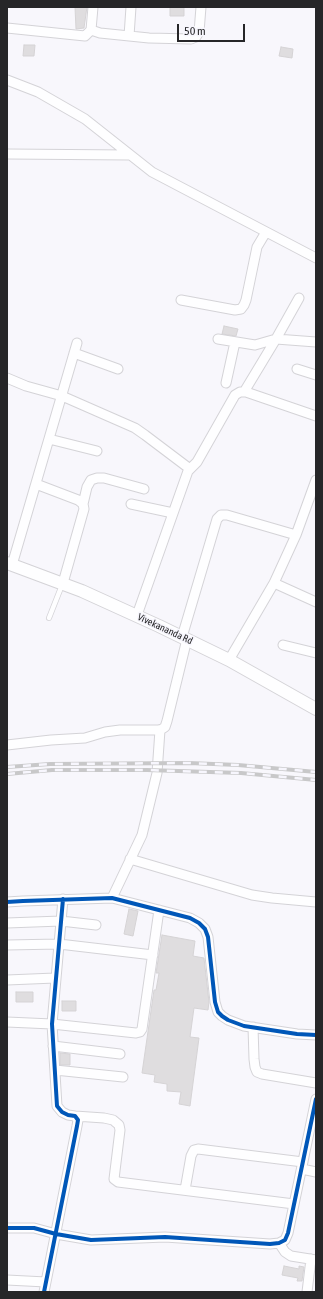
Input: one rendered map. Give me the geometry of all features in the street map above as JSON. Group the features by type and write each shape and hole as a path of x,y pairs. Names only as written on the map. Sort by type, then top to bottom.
{"street":[{"path":"7,28 85,36 91,30 93,7"},
{"path":"129,36 131,7"},
{"path":"91,30 100,33 149,38 191,39 199,32 201,7"},
{"path":"7,80 38,92 85,119 152,172 171,183 316,258"},
{"path":"7,154 130,155"},
{"path":"181,300 235,310 241,309 246,300 257,247 266,232"},
{"path":"244,392 299,298"},
{"path":"218,339 255,345 276,339 316,342"},
{"path":"226,383 235,342"},
{"path":"10,564 36,484 77,343"},
{"path":"74,353 118,368"},
{"path":"297,369 316,375"},
{"path":"7,378 26,386 62,396 140,430 190,469"},
{"path":"137,615 188,471 197,462 234,394 244,392 316,416"},
{"path":"49,439 97,451"},
{"path":"82,504 87,487 91,480 97,478 104,478 144,489"},
{"path":"230,660 274,583 296,535 316,480"},
{"path":"36,484 78,500 84,509 63,583"},
{"path":"131,504 173,513"},
{"path":"7,745 85,738 120,730 160,730 165,727 185,638 217,519 221,515 227,515 296,535"},
{"name":"Vivekananda Rd","path":"10,564 63,583 137,615 230,660 316,709"},
{"path":"274,583 316,602"},
{"path":"283,645 316,653"},
{"path":"112,898 142,835 157,773 160,730"},
{"path":"130,859 252,895 316,902"},
{"path":"7,902 112,898 190,918 200,923 208,936 215,1002 218,1012 236,1024 316,1035"},
{"path":"63,899 52,1024 57,1106 62,1112 68,1115 104,1118 113,1120 119,1124 120,1130 114,1179 118,1182 294,1204"},
{"path":"7,1022 52,1024 136,1033 140,1032 142,1029 159,910"},
{"path":"7,923 61,921 96,925"},
{"path":"7,945 59,944 153,955"},
{"path":"7,980 56,978"},
{"path":"253,1027 254,1059 257,1072 316,1083"},
{"path":"53,1046 120,1054"},
{"path":"55,1070 123,1077"},
{"path":"7,1228 34,1228 56,1234 91,1240 165,1237 270,1244 279,1243 285,1240 288,1233 316,1100"},
{"path":"44,1292 77,1126 78,1120 75,1116"},
{"path":"185,1190 191,1156 194,1150 198,1149 303,1166 316,1172"},
{"path":"279,1243 285,1252 291,1256 314,1259 307,1292"},
{"path":"7,1280 46,1282"}],"lane":[{"path":"49,618 63,583"}],"building":[{"path":"75,7 87,7 84,28 76,29"},
{"path":"170,7 184,7 184,16 170,16"},
{"path":"24,45 35,45 34,56 23,56"},
{"path":"281,47 293,49 292,58 279,56"},
{"path":"224,326 238,329 236,336 222,334"},
{"path":"129,909 138,911 133,936 124,934"},
{"path":"162,935 195,941 193,956 204,958 209,1002 208,1010 194,1008 190,1037 199,1038 190,1106 179,1104 181,1092 167,1091 167,1084 154,1082 155,1075 142,1073 154,990 156,990 159,973 156,973"},
{"path":"16,992 33,992 33,1002 16,1002"},
{"path":"62,1001 76,1001 76,1011 62,1011"},
{"path":"60,1053 70,1054 70,1065 60,1065"},
{"path":"284,1266 299,1269 299,1266 304,1267 302,1281 297,1281 298,1278 282,1275"}],"railway":[{"path":"7,767 50,764 189,763 238,765 316,772"},
{"path":"7,774 52,770 147,770 241,773 316,780"}],"cycle path":[{"path":"7,902 112,898 190,918 199,923 205,929 208,937 215,1002 218,1012 222,1016 244,1026 297,1034 316,1035"},
{"path":"44,1292 78,1120 75,1116 62,1112 57,1106 52,1024 63,899"},
{"path":"7,1228 34,1228 56,1234 91,1240 165,1237 270,1244 279,1243 285,1240 288,1233 316,1099"}]}
